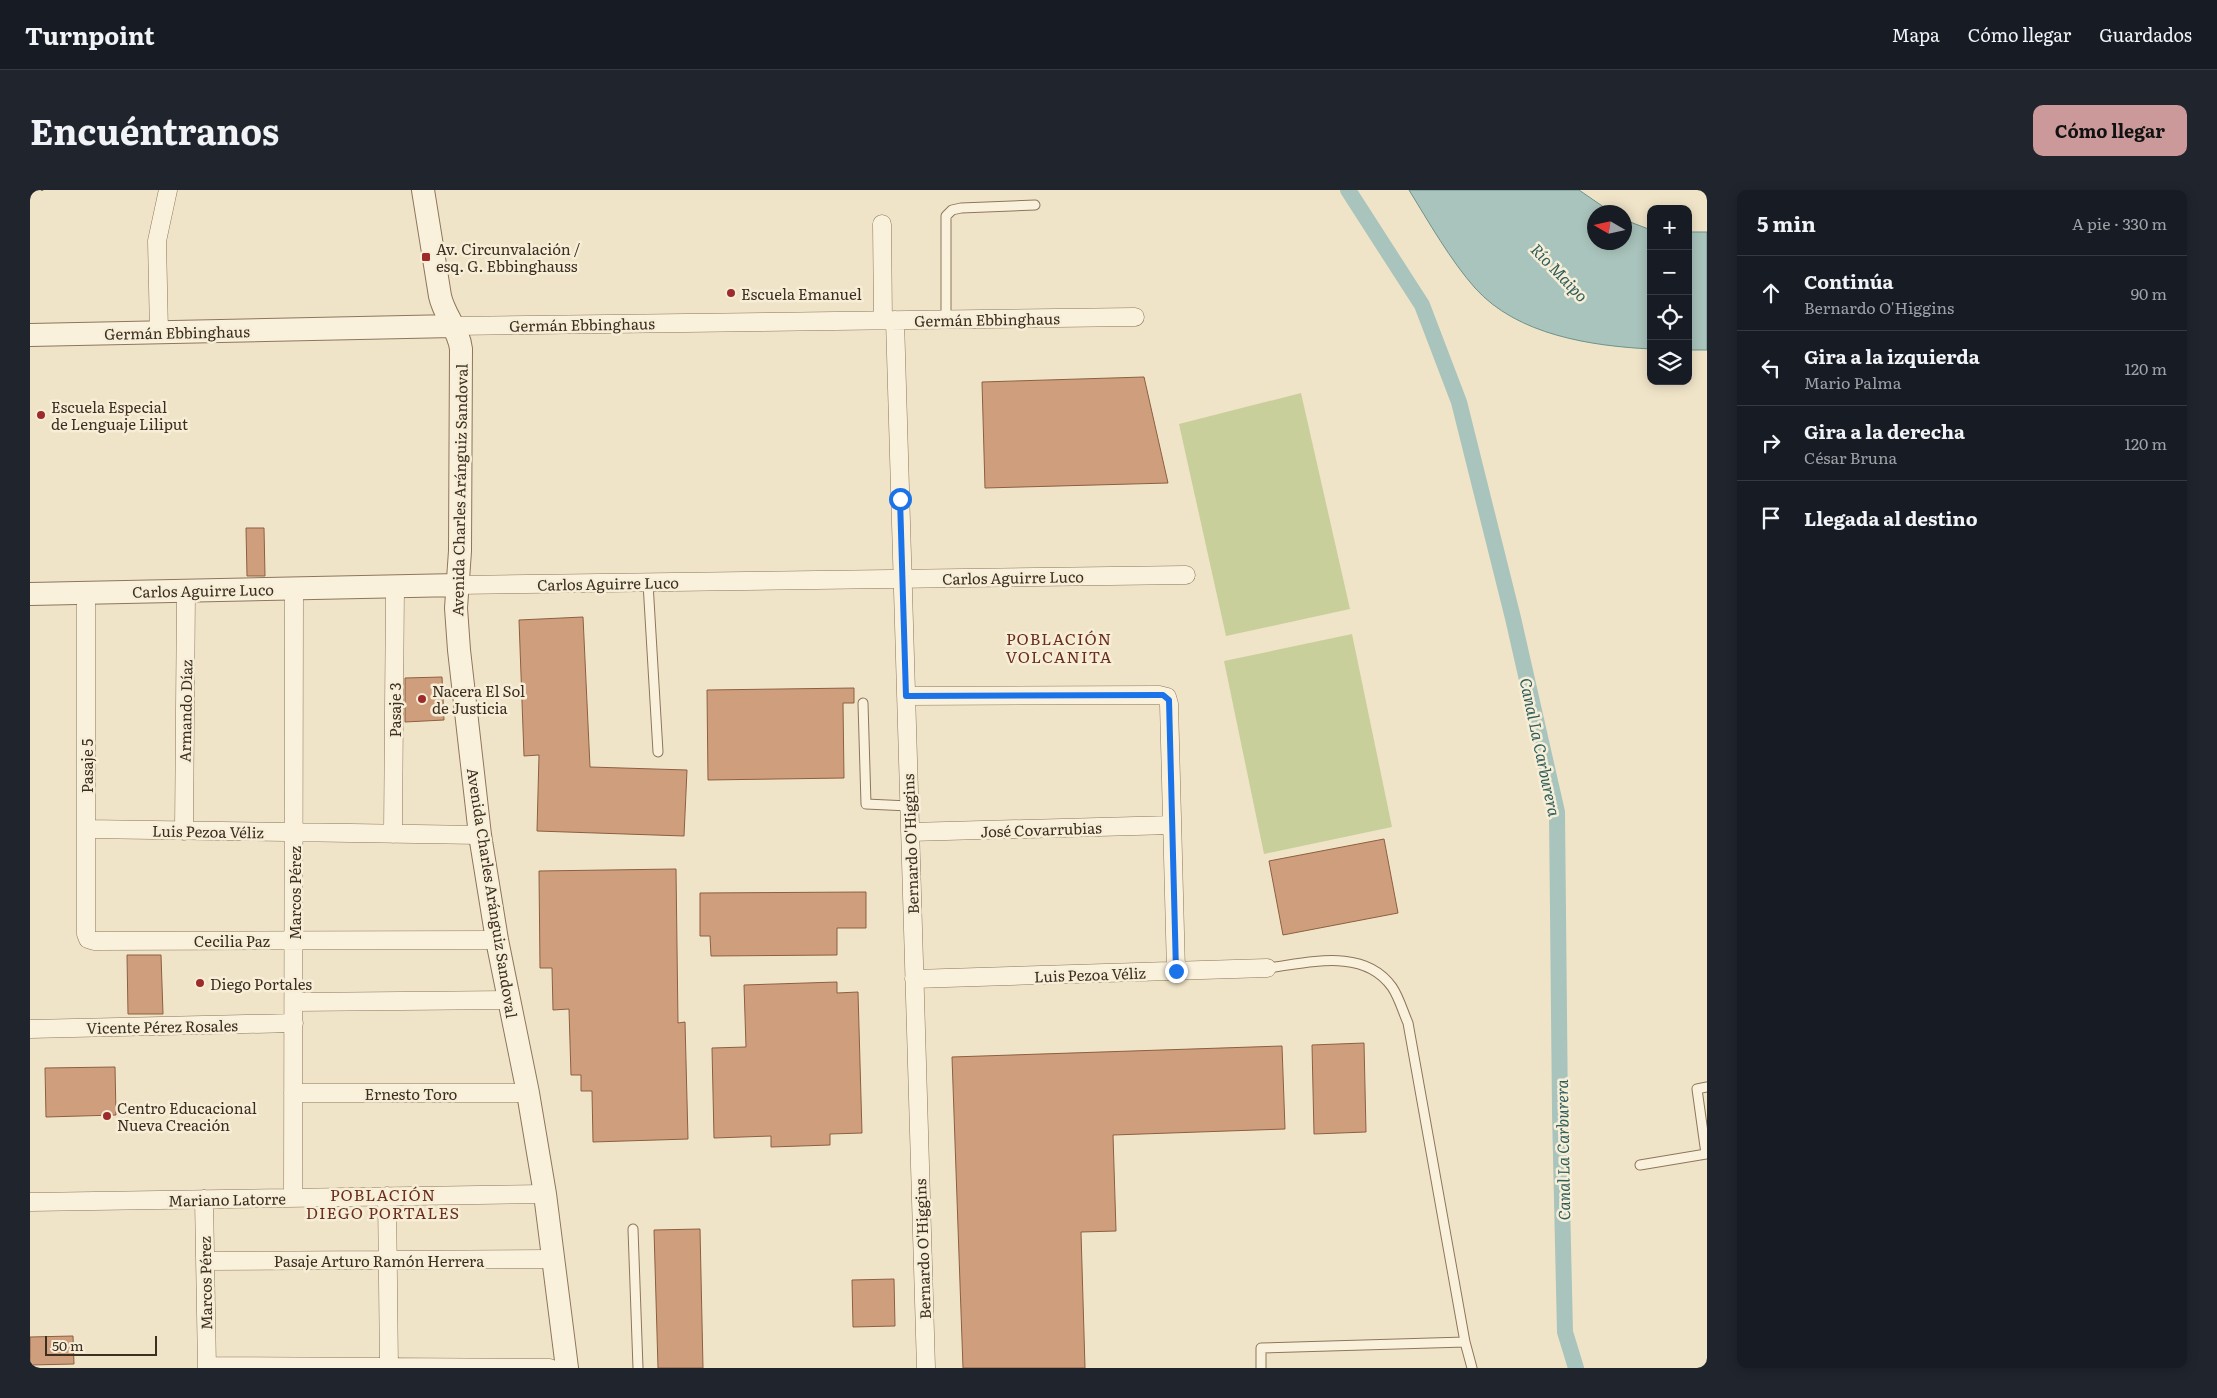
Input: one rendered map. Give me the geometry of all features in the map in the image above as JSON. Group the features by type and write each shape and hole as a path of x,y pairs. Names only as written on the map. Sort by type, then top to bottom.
{"street":[{"path":"158,332 156,246 168,190"},
{"name":"Avenida Charles Aránguiz Sandoval","path":"423,190 440,296 445,313 459,337 461,349 460,551 456,608 458,650 480,835 497,940 528,1093 545,1194 567,1368"},
{"name":"Bernardo O'Higgins","path":"882,224 903,579 926,1368"},
{"name":"Germán Ebbinghaus","path":"30,335 453,326 1135,317"},
{"name":"Carlos Aguirre Luco","path":"30,594 395,586 1186,575"},
{"name":"Pasaje 3","path":"393,834 395,586"},
{"name":"Marcos Pérez","path":"293,1198 294,589"},
{"name":"Armando Díaz","path":"184,831 186,591"},
{"name":"Pasaje 5","path":"86,593 86,934 88,939"},
{"path":"906,696 1159,695 1166,697 1169,704 1176,971"},
{"name":"José Covarrubias","path":"910,832 1172,825"},
{"name":"Luis Pezoa Véliz","path":"86,829 480,835"},
{"name":"Cecilia Paz","path":"88,939 94,941 497,940"},
{"name":"Luis Pezoa Véliz","path":"914,979 1266,968"},
{"path":"294,1002 509,1000"},
{"name":"Vicente Pérez Rosales","path":"30,1029 294,1023"},
{"name":"Ernesto Toro","path":"293,1093 528,1093"},
{"name":"Mariano Latorre","path":"30,1202 545,1194"},
{"path":"387,1196 389,1368"},
{"name":"Marcos Pérez","path":"204,1199 206,1367"},
{"name":"Pasaje Arturo Ramón Herrera","path":"205,1261 553,1259"},
{"path":"206,1367 550,1368"}],"lane":[{"path":"946,320 946,216 952,210 961,208 1035,205"},
{"path":"648,583 658,752"},
{"path":"863,703 866,804 909,806"},
{"path":"1266,968 1340,960 1348,961 1363,964 1379,974 1393,988 1408,1023 1465,1342 1472,1368"},
{"path":"1640,1165 1706,1154 1696,1089 1707,1087"},
{"path":"633,1229 638,1368"},
{"path":"1261,1368 1261,1348 1465,1342"}],"green space":[{"path":"1301,393 1350,609 1226,636 1179,424"},
{"path":"1352,634 1392,827 1264,854 1224,661"}],"water":[{"name":"Río Maipo","path":"1409,190 1579,190 1601,205 1587,205 1587,250 1632,250 1632,223 1647,228 1647,349 1580,341 1533,327 1512,317 1492,304 1475,288 1457,266"},
{"path":"1692,232 1707,232 1707,350 1692,350"}],"building":[{"path":"1144,377 1168,483 985,488 982,382"},
{"path":"246,528 264,528 265,576 247,576"},
{"path":"583,617 590,767 687,770 684,836 537,831 539,755 524,756 519,620"},
{"name":"Nacera El Sol de Justicia","path":"442,677 444,720 405,722 405,678"},
{"path":"854,688 854,703 843,703 844,778 708,780 707,690"},
{"path":"1384,839 1398,913 1283,935 1269,861"},
{"path":"676,869 678,1023 685,1022 688,1139 593,1142 592,1091 581,1091 581,1075 571,1075 569,1009 553,1010 552,968 540,968 539,871"},
{"path":"866,892 866,928 837,928 837,955 711,956 710,936 700,936 700,893"},
{"path":"127,955 161,955 163,1014 128,1014"},
{"path":"837,982 837,993 858,992 862,1133 830,1134 830,1145 771,1147 771,1136 714,1138 712,1048 746,1047 744,985"},
{"path":"1364,1043 1366,1132 1314,1134 1312,1045"},
{"path":"1282,1046 1285,1129 1113,1135 1116,1231 1081,1232 1085,1368 963,1368 952,1057"},
{"path":"115,1067 116,1115 46,1117 45,1068"},
{"path":"700,1229 703,1368 658,1368 654,1230"},
{"path":"894,1279 895,1326 853,1327 852,1280"},
{"path":"73,1336 74,1364 30,1365 30,1337"}],"waterway":[{"name":"Canal La Carburera","path":"1348,190 1422,305 1459,402 1513,618 1557,812 1560,1113 1565,1332 1576,1368"}],"place":[{"name":"Av. Circunvalación / esq. G. Ebbinghauss","path":"426,257"},
{"name":"Escuela Emanuel","path":"731,293"},
{"name":"Escuela Especial de Lenguaje Liliput","path":"41,415"},
{"name":"Nacera El Sol de Justicia","path":"422,699"},
{"name":"Diego Portales","path":"200,983"},
{"name":"Centro Educacional Nueva Creación","path":"107,1116"}],"district":[{"name":"POBLACIÓN VOLCANITA","path":"1059,647"},
{"name":"POBLACIÓN DIEGO PORTALES","path":"383,1203"}],"route":[{"path":"900,499 906,696 1163,695 1169,700 1176,971"}]}
